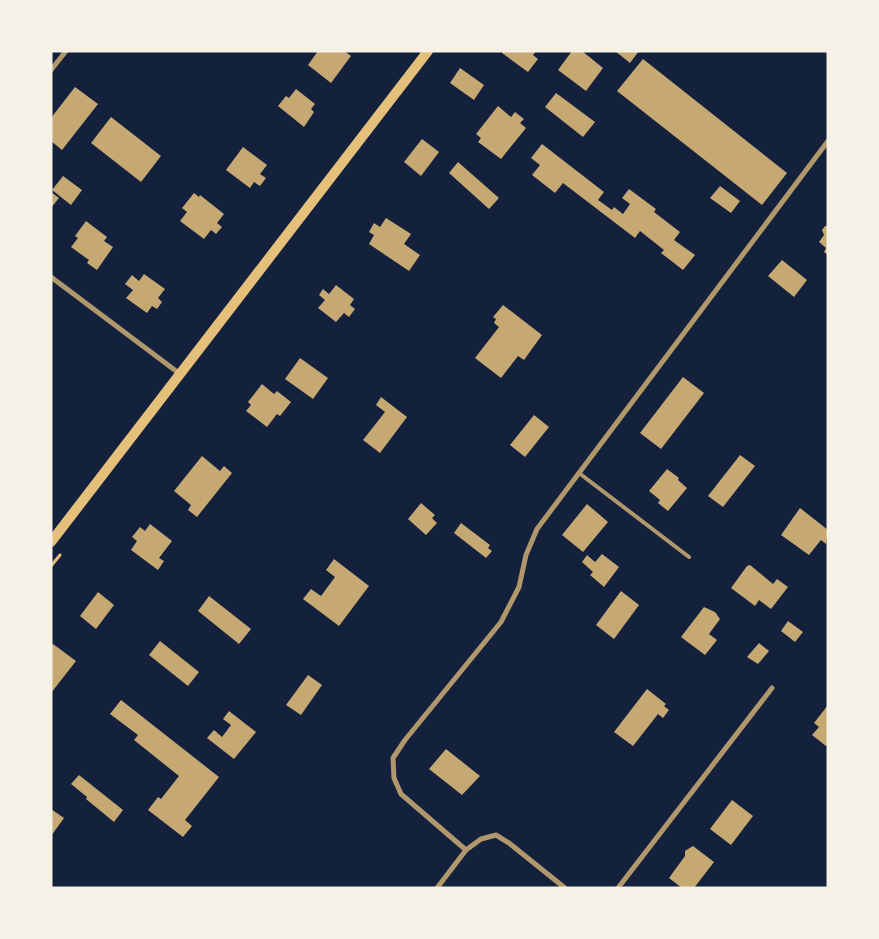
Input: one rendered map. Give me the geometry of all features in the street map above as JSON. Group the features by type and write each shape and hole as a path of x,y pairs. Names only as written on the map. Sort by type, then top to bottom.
{"main road":[{"path":"51,542 428,51"}],"street":[{"path":"51,70 66,51"},
{"path":"466,850 401,794 394,778 393,758 405,740 501,622 519,587 526,555 536,529 828,141"},
{"path":"51,277 180,374"},
{"path":"618,888 772,688"},
{"path":"437,888 466,850 482,839 496,835 509,843 565,888"}],"lane":[{"path":"579,473 689,557"}],"building":[{"path":"318,51 344,51 351,56 331,83 308,65"},
{"path":"503,51 536,51 533,55 538,59 528,72 502,53"},
{"path":"572,51 582,51 603,68 586,91 558,70"},
{"path":"615,51 639,51 630,63"},
{"path":"643,59 787,173 762,205 617,91"},
{"path":"460,68 484,85 474,100 450,83"},
{"path":"75,87 98,104 62,150 51,141 51,118"},
{"path":"296,89 315,104 311,109 314,112 304,127 278,106 286,96 289,98"},
{"path":"556,93 595,122 583,137 545,107"},
{"path":"498,106 511,117 515,112 524,119 520,123 526,128 501,159 478,142 481,138 476,134"},
{"path":"111,117 161,156 141,182 91,143"},
{"path":"422,139 439,152 421,176 404,162"},
{"path":"542,144 604,192 598,200 612,210 614,207 623,214 630,204 622,198 629,189 656,209 654,212 680,232 674,240 695,255 683,270 661,253 664,250 640,231 635,238 563,183 555,193 532,175 540,165 531,158"},
{"path":"243,147 267,165 260,174 266,178 260,186 254,182 250,188 226,170"},
{"path":"458,162 499,198 489,209 449,173"},
{"path":"63,176 82,190 71,205 52,190"},
{"path":"720,186 740,201 731,213 710,198"},
{"path":"51,192 59,198 51,208"},
{"path":"194,193 199,197 200,195 224,214 217,223 222,227 216,234 211,230 204,239 180,221 187,212 182,208"},
{"path":"386,218 411,234 404,244 420,255 409,271 369,244 374,235 369,232 374,223 380,227"},
{"path":"86,221 107,237 104,241 113,247 97,270 87,263 89,260 71,247 78,238 75,236"},
{"path":"825,226 828,226 828,255 824,252 826,248 819,242 824,235 822,230"},
{"path":"782,260 807,280 794,297 768,276"},
{"path":"144,274 165,289 158,298 162,302 157,309 152,306 147,313 126,298 133,290 125,284 132,275 139,281"},
{"path":"336,285 354,299 350,305 355,309 349,317 344,313 336,322 318,308 325,300 319,295 323,289 329,294"},
{"path":"503,305 542,335 524,360 518,356 501,378 475,358 499,327 494,323 496,319 493,317"},
{"path":"300,358 328,378 313,399 285,379"},
{"path":"683,377 704,393 661,449 640,433"},
{"path":"262,384 274,394 277,391 291,402 280,416 277,414 267,427 246,411 251,405 248,402"},
{"path":"381,397 407,417 380,453 363,440 385,412 376,405"},
{"path":"534,415 549,427 525,457 510,445"},
{"path":"740,455 755,466 723,507 708,496"},
{"path":"202,456 220,471 224,466 232,473 197,517 188,510 191,505 174,491"},
{"path":"667,469 679,478 678,480 687,488 668,511 658,503 660,500 649,491"},
{"path":"421,503 435,515 432,518 437,523 426,535 408,519"},
{"path":"587,504 608,522 583,552 562,535"},
{"path":"800,508 828,530 826,544 821,540 809,555 781,535"},
{"path":"461,523 490,545 488,548 492,551 486,558 454,533"},
{"path":"150,524 172,541 159,558 164,561 158,570 131,550 137,541 132,537 140,527 145,531"},
{"path":"602,554 619,567 604,587 590,575 593,572 582,562 587,555 595,562"},
{"path":"334,559 369,586 339,626 303,599 311,589 321,596 335,577 326,570"},
{"path":"750,565 773,584 777,579 788,587 771,609 759,600 755,606 731,588 747,566"},
{"path":"621,591 639,605 614,639 596,625"},
{"path":"98,592 114,605 96,629 80,616"},
{"path":"209,596 251,629 239,644 198,611"},
{"path":"704,607 715,612 720,619 709,634 717,640 705,655 681,637"},
{"path":"788,621 803,632 795,642 781,631"},
{"path":"160,641 199,672 188,686 149,655"},
{"path":"759,643 769,651 758,664 747,657"},
{"path":"53,644 76,661 51,693 51,647"},
{"path":"308,675 322,685 301,715 286,705"},
{"path":"647,689 666,704 664,706 669,710 663,718 658,714 633,746 614,732"},
{"path":"121,700 219,777 185,820 192,826 183,837 148,810 158,797 161,799 179,776 134,740 138,735 110,714"},
{"path":"828,705 828,744 826,746 812,735 819,727 814,723"},
{"path":"229,711 256,732 234,759 207,738 214,730 222,737 231,725 223,719"},
{"path":"446,749 480,776 462,795 429,769"},
{"path":"79,775 123,810 114,822 71,784"},
{"path":"732,800 753,816 731,845 710,829"},
{"path":"51,809 64,818 51,836"},
{"path":"693,846 714,862 694,888 682,888 669,878 685,856 685,851"}]}
